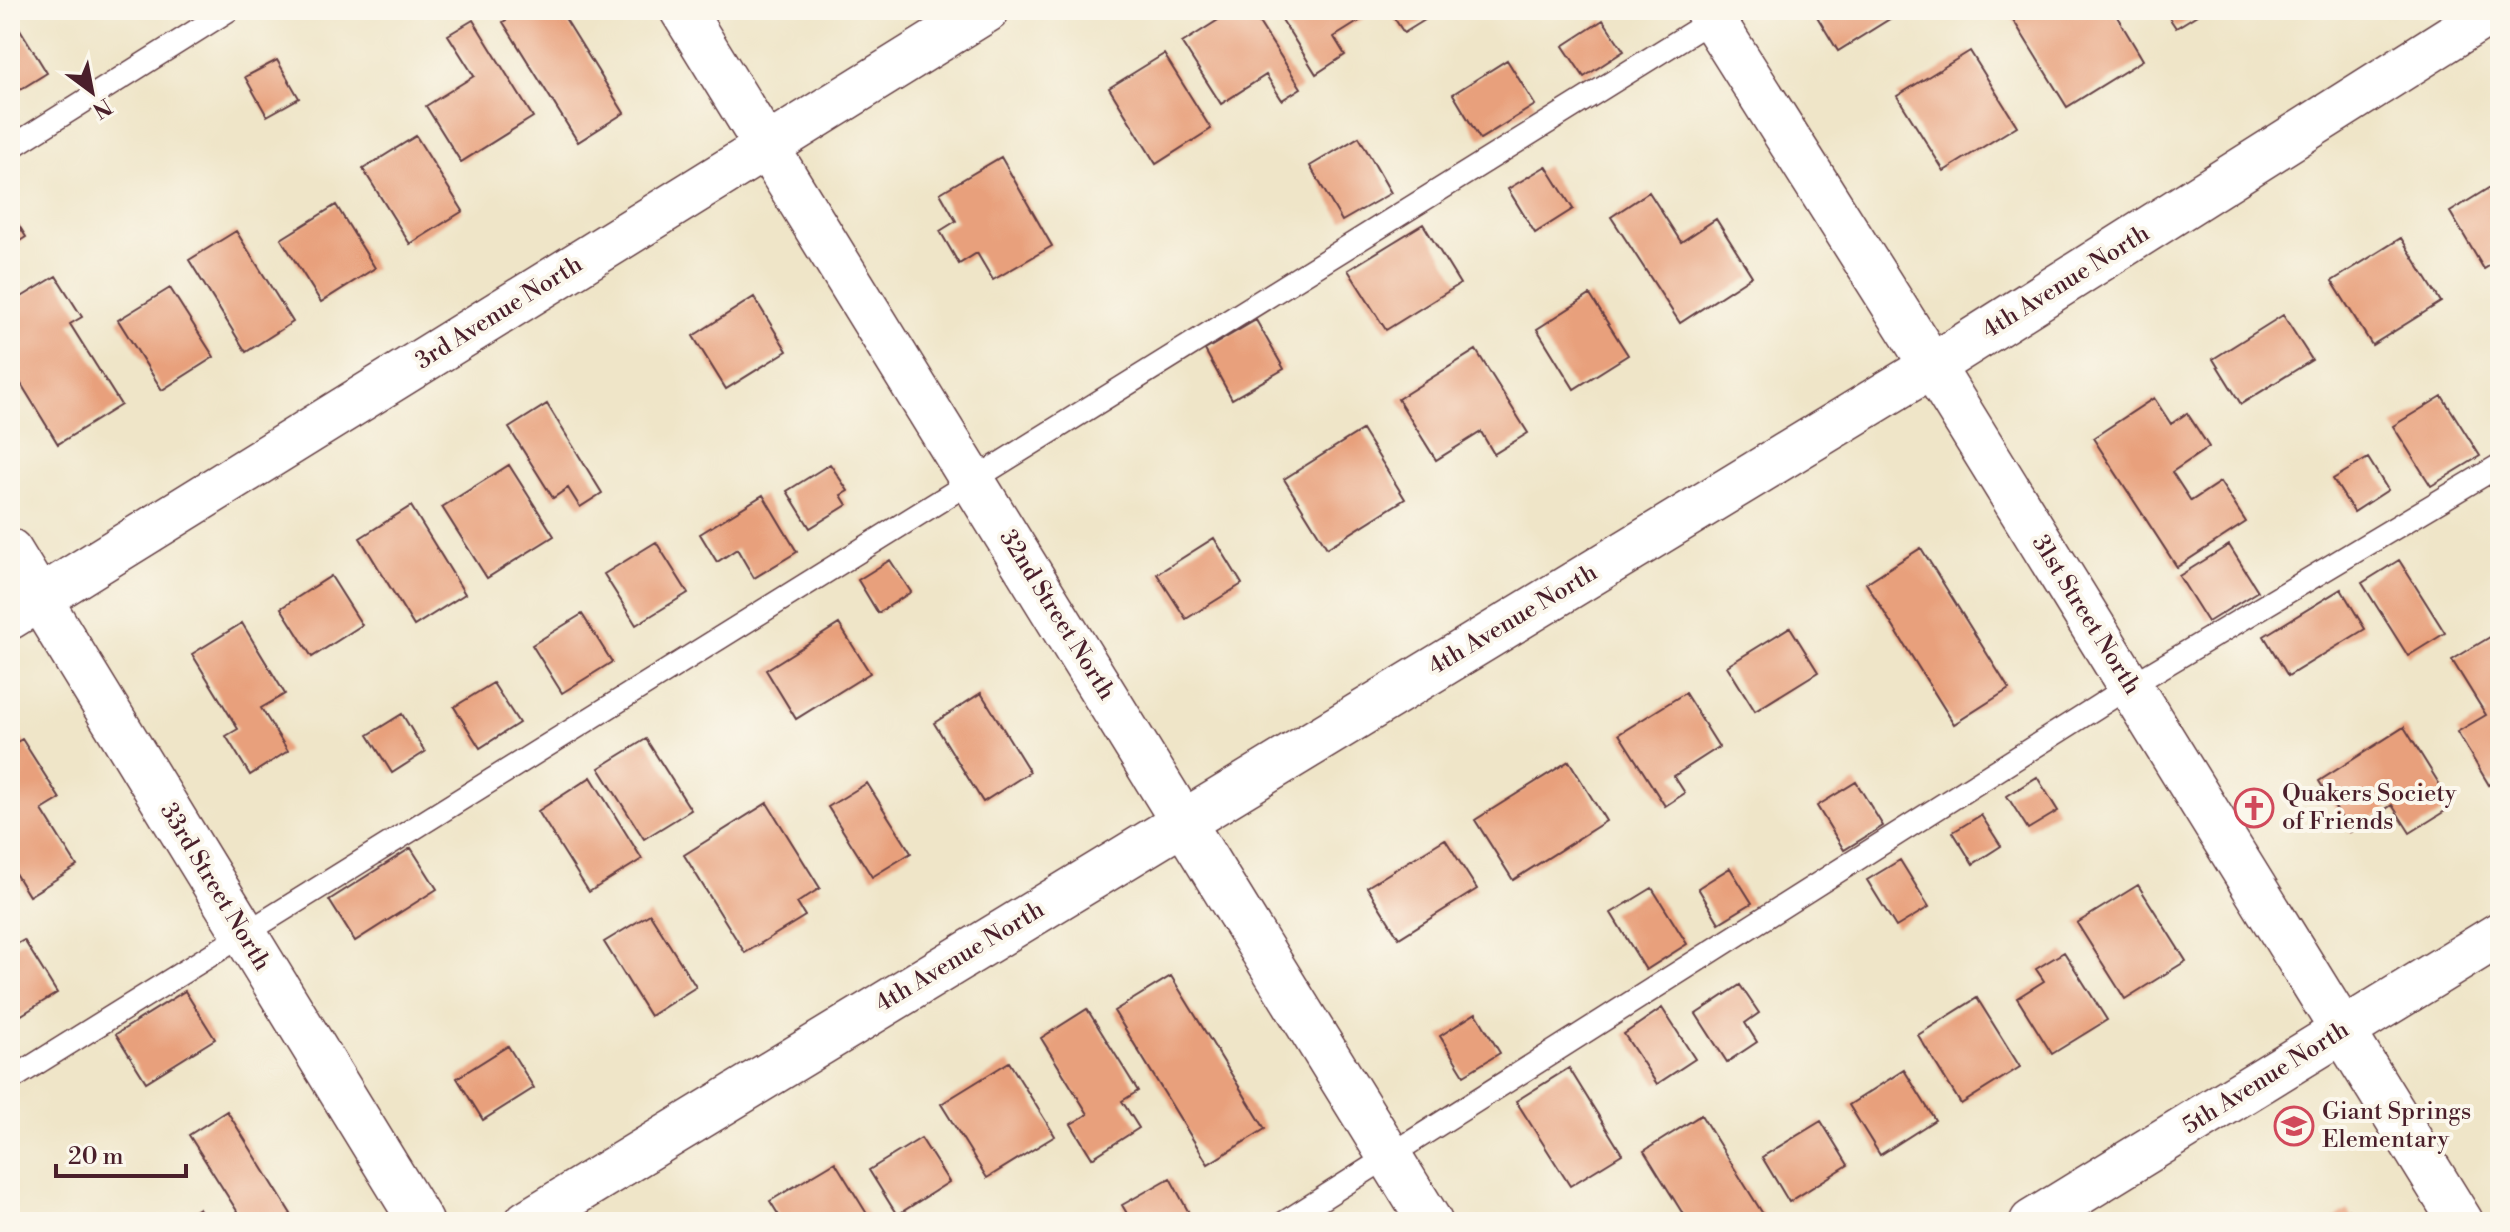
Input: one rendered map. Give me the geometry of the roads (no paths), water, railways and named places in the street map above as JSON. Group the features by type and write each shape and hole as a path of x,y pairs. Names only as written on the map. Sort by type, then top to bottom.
{"street":[{"name":"32nd Street North","path":"682,10 1430,1222"},
{"name":"3rd Avenue North","path":"25,608 987,10"},
{"name":"4th Avenue North","path":"527,1222 1932,366 2494,10"},
{"name":"31st Street North","path":"1716,13 2461,1222"},
{"name":"33rd Street North","path":"10,551 25,608 244,935 421,1222"},
{"name":"5th Avenue North","path":"2032,1222 2500,934"}],"lane":[{"path":"10,148 229,10"},
{"path":"10,1080 1716,13"},
{"path":"1285,1222 2130,686 2500,465"}],"place":[{"name":"Quakers Society of Friends","path":"2254,808"},
{"name":"Giant Springs Elementary","path":"2294,1126"}]}
